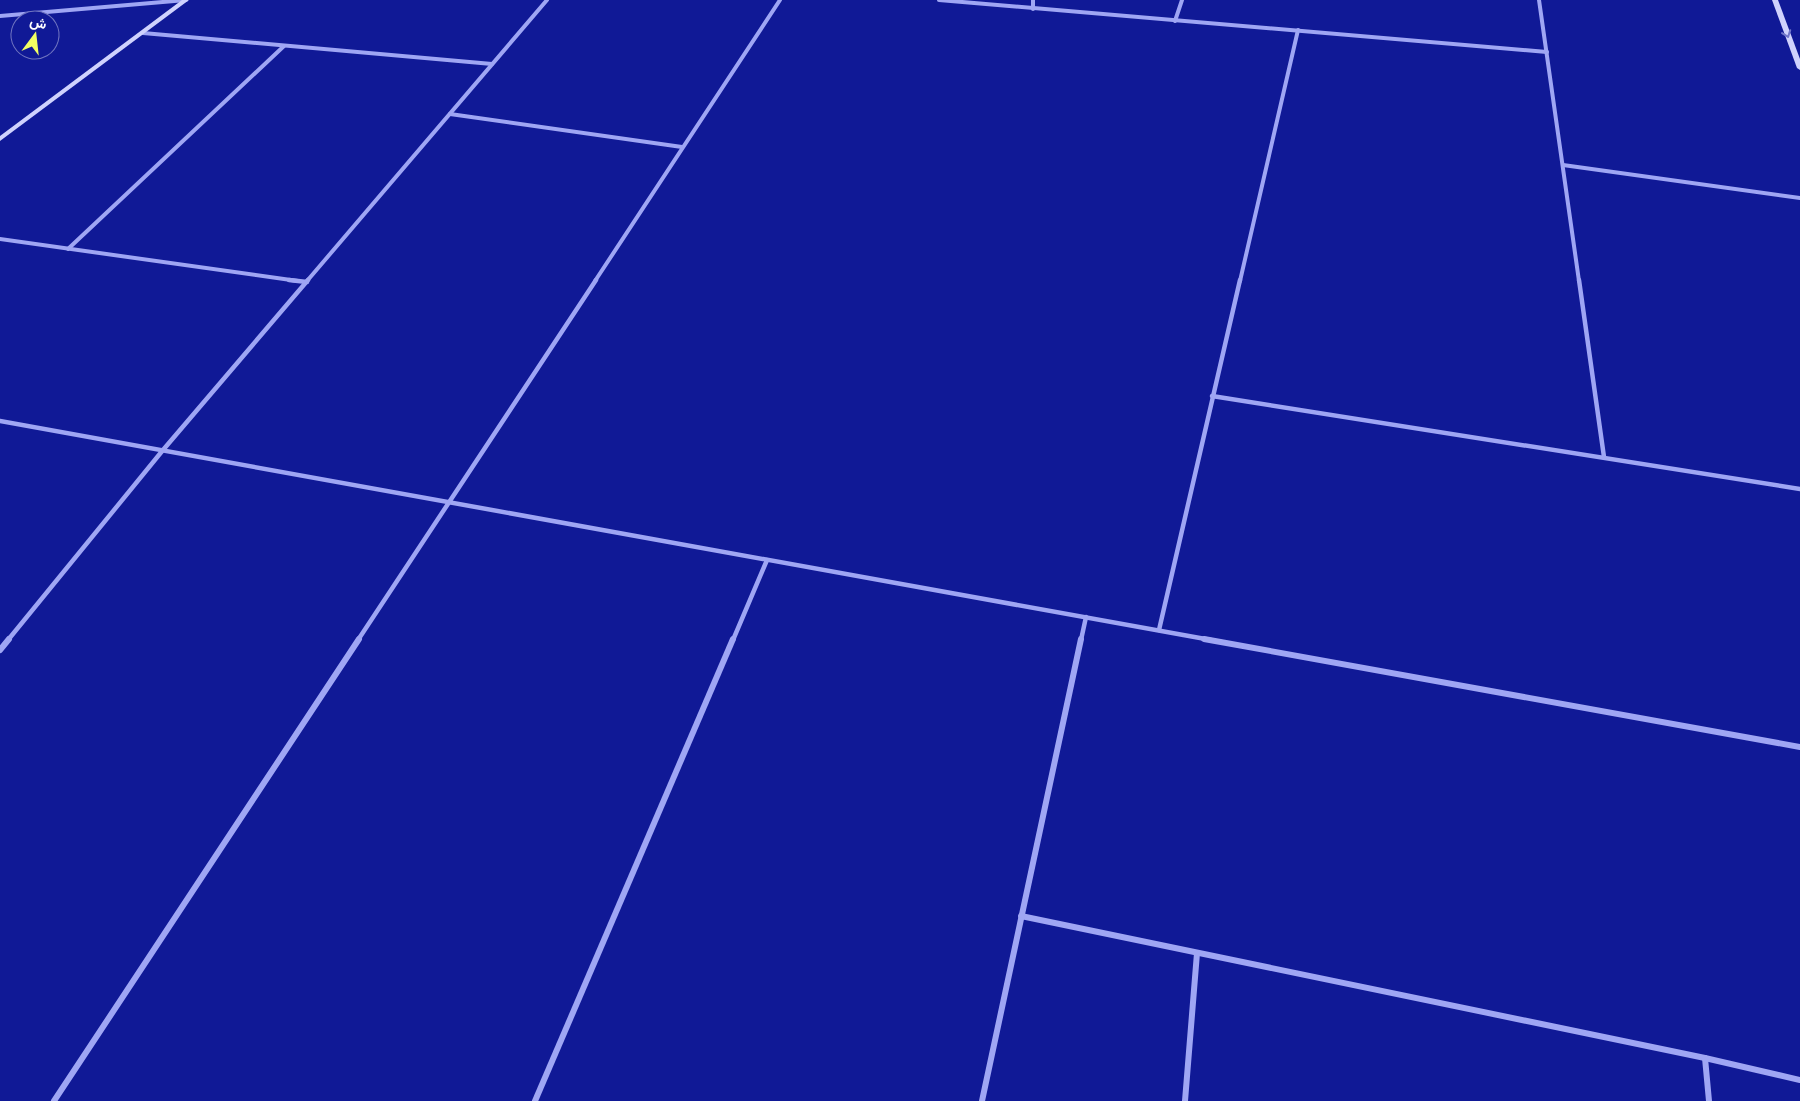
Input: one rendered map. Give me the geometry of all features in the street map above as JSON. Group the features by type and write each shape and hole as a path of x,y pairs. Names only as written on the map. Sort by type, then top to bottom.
{"street":[{"path":"0,16 186,0"},
{"path":"0,139 186,0"},
{"path":"0,650 163,450 547,0"},
{"path":"54,1101 780,0"},
{"path":"939,0 1547,52"},
{"path":"1033,0 1033,9"},
{"path":"1175,20 1182,0"},
{"path":"1539,0 1604,457"},
{"path":"1775,0 1800,68"},
{"path":"1159,630 1298,30"},
{"path":"143,33 492,64"},
{"path":"68,249 284,46"},
{"path":"450,114 682,146"},
{"path":"1563,165 1800,198"},
{"path":"0,239 307,282"},
{"path":"1212,396 1800,488"},
{"path":"0,421 1800,746"},
{"path":"535,1101 767,560"},
{"path":"982,1101 1086,617"},
{"path":"1021,916 1705,1058 1800,1080"},
{"path":"1185,1101 1197,954"},
{"path":"1705,1058 1709,1101"}]}
